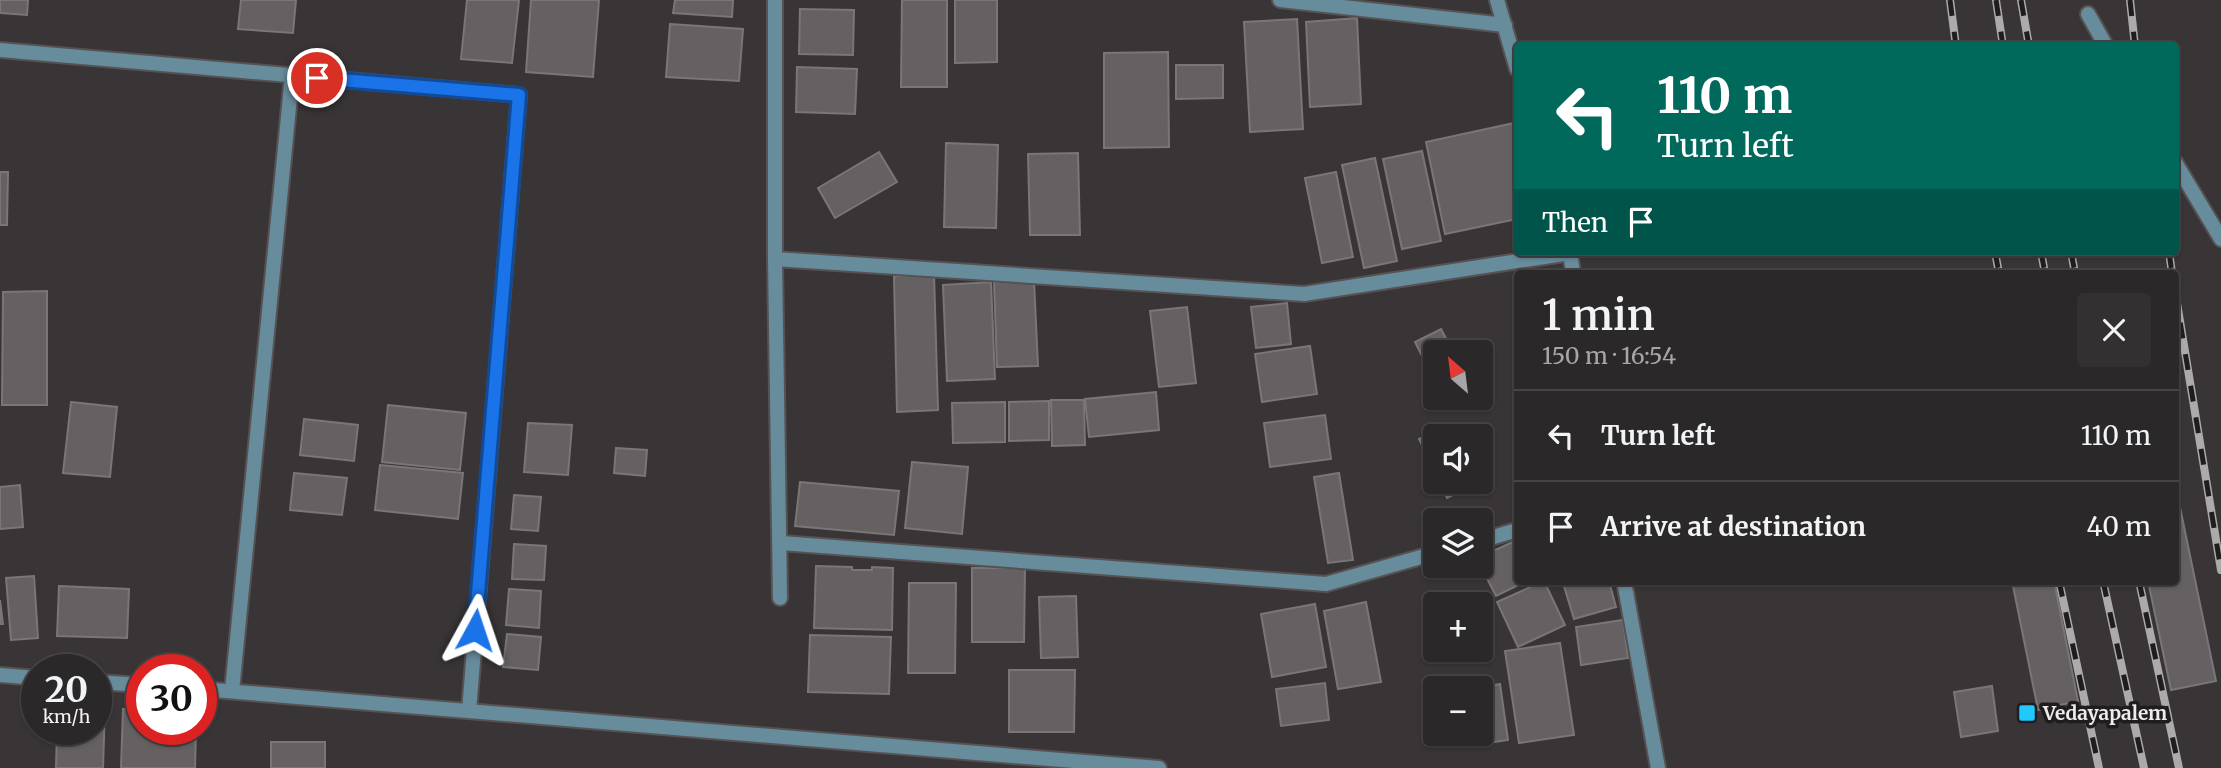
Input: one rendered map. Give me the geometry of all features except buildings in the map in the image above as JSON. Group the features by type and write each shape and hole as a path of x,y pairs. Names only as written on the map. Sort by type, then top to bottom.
{"street":[{"path":"775,0 775,259 780,598"},
{"path":"1280,0 1505,25"},
{"path":"1497,0 1514,58"},
{"path":"2088,14 2104,42"},
{"path":"0,50 519,95 469,710"},
{"path":"232,691 292,76"},
{"path":"2179,169 2221,239"},
{"path":"775,259 1304,295 1551,256"},
{"path":"1493,537 1514,531"},
{"path":"781,543 1326,584 1423,556"},
{"path":"1625,585 1658,768"},
{"path":"0,675 21,677"},
{"path":"217,690 1159,768"}],"railway":[{"path":"1950,0 1955,42"},
{"path":"1996,0 2002,42"},
{"path":"2021,0 2028,42"},
{"path":"2130,0 2135,42"},
{"path":"1996,256 1998,270"},
{"path":"2042,256 2044,270"},
{"path":"2072,256 2074,270"},
{"path":"2170,256 2172,270"},
{"path":"2179,315 2221,570"},
{"path":"2060,585 2099,768"},
{"path":"2104,585 2144,768"},
{"path":"2140,585 2179,768"}],"place":[{"name":"Vedayapalem","path":"2027,713"}],"route":[{"path":"317,78 519,95 475,630"}]}
